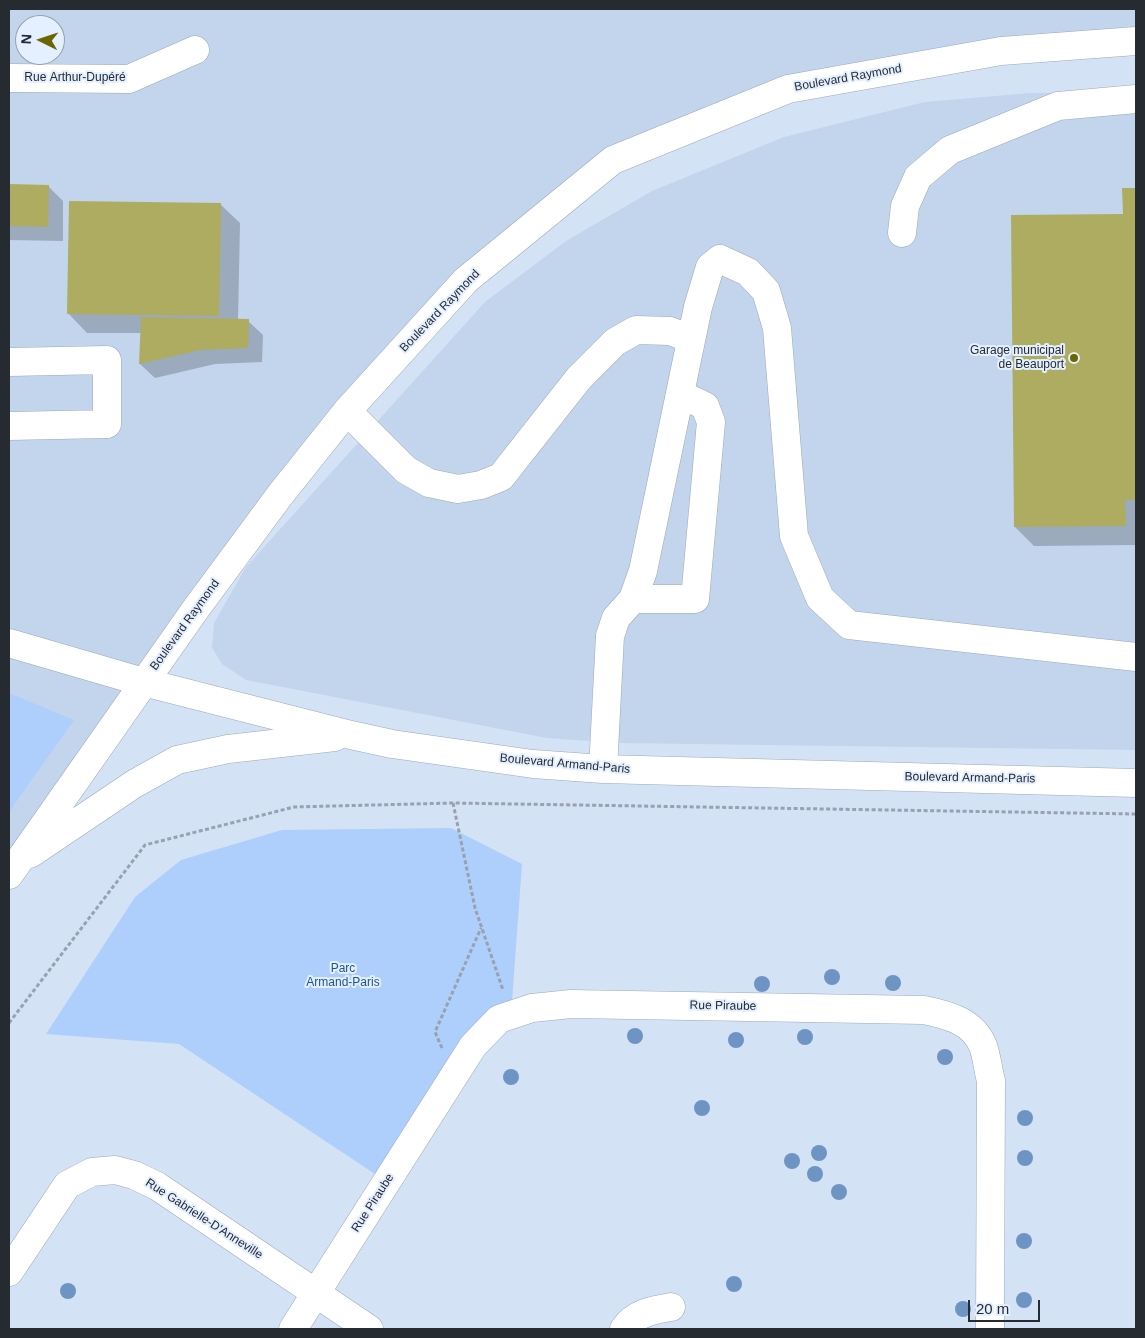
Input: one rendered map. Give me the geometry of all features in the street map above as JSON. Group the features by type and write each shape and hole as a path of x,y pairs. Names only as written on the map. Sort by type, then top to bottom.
{"street":[{"name":"Boulevard Raymond","path":"12,869 143,682 280,496 348,411 466,280 613,160 788,89 1001,51 1136,41"},
{"name":"Rue Arthur-Dupéré","path":"9,78 129,78 195,50"},
{"path":"902,233 905,206 918,177 950,150 1058,106 1136,99"},
{"path":"603,769 610,636 616,618 633,599 643,571 698,307 710,267 720,259 748,272 766,291 777,328 794,536 820,598 849,625 1136,657"},
{"path":"348,411 406,470 429,483 458,489 481,485 501,477 579,378 615,342 636,330 670,331 691,339"},
{"path":"9,362 107,360 107,424 9,426"},
{"path":"633,599 695,599 711,422 705,406 680,394"},
{"name":"Boulevard Armand-Paris","path":"9,643 143,682 351,735 392,744 533,764 603,769 1136,783"},
{"path":"12,869 134,784 177,760 228,749 351,735"},
{"name":"Rue Piraube","path":"293,1329 473,1046 499,1019 532,1008 571,1004 924,1010 948,1015 969,1026 982,1045 991,1081 990,1329"},
{"name":"Rue Gabrielle-D'Anneville","path":"9,1272 67,1186 92,1172 114,1170 134,1175 157,1186 369,1329"},
{"path":"624,1329 629,1322 649,1310 671,1306"}],"path":[{"path":"453,802 475,908 512,1015"},
{"path":"9,1024 145,846 294,807 453,802 1136,814"},
{"path":"454,1076 435,1032 482,927"}],"shaded area":[{"path":"9,9 1136,9 1136,41 788,89 613,160 347,411 9,875"},
{"path":"1136,92 1136,750 618,743 547,738 246,680 222,664 212,648 214,623 246,567 485,302 566,241 652,191 784,137 925,102 1030,93"}],"green space":[{"path":"9,693 74,720 9,812"},
{"name":"Parc Armand-Paris","path":"451,828 522,864 511,1015 387,1182 179,1044 46,1034 135,897 181,860 282,830"}],"building":[{"path":"9,184 49,185 48,227 9,226"},
{"name":"Garage municipal de Beauport","path":"1122,188 1136,188 1136,500 1125,500 1126,526 1014,527 1011,215 1123,214"},
{"path":"69,201 221,203 219,316 67,314"},
{"path":"141,317 249,319 248,348 200,350 139,364"}],"place":[{"name":"Garage municipal de Beauport","path":"1074,358"}]}
